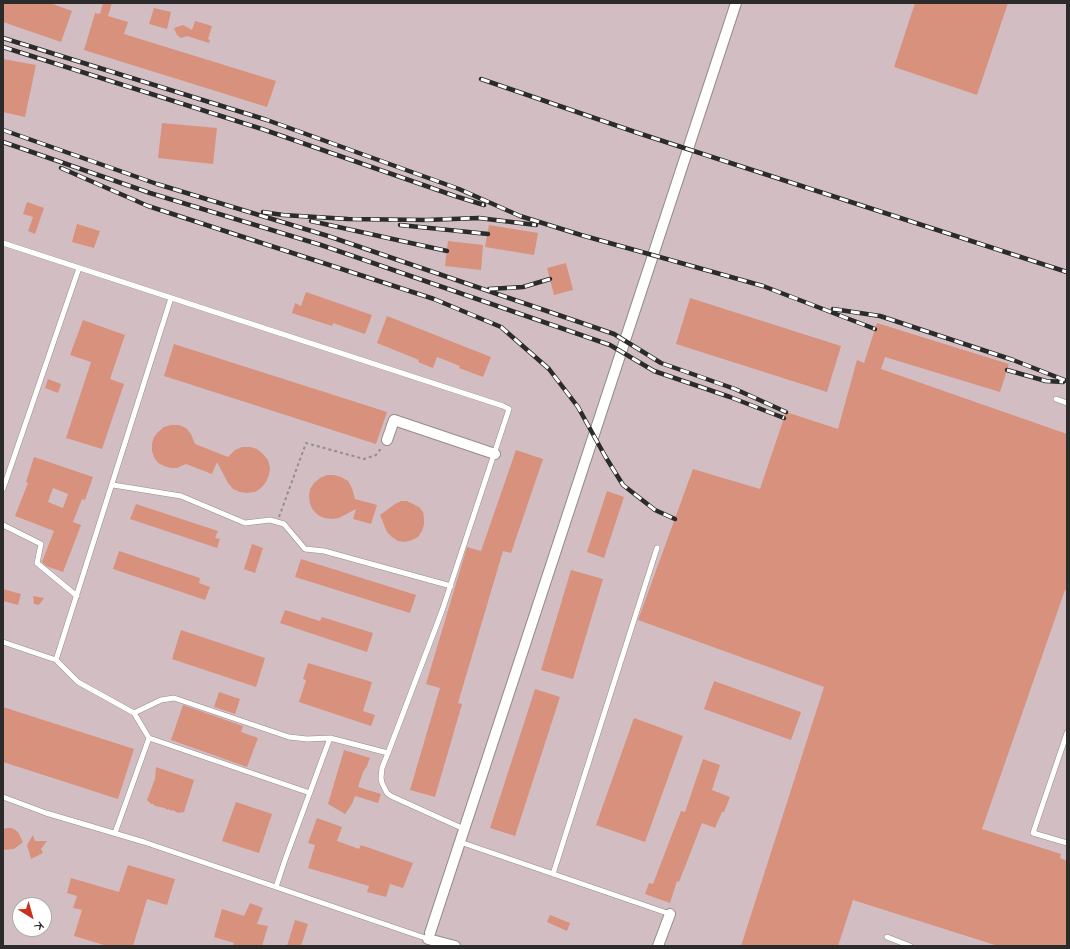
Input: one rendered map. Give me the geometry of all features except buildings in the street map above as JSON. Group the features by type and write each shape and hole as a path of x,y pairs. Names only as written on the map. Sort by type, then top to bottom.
{"street":[{"path":"455,946 428,940 736,3"},
{"path":"387,440 394,420 495,454"},
{"path":"658,946 670,914"}],"lane":[{"path":"3,243 509,409 442,611 382,768 382,783 391,796 464,829"},
{"path":"3,489 79,268"},
{"path":"56,660 113,485 171,298"},
{"path":"1056,399 1067,403"},
{"path":"113,485 181,496 245,523 270,520 284,524 305,549 324,550 450,586"},
{"path":"3,525 41,544 37,563 77,596"},
{"path":"553,874 657,548"},
{"path":"3,642 56,660 78,682 134,713 149,738 310,793"},
{"path":"134,713 161,700 174,698 289,737 307,740 330,738 388,753"},
{"path":"1067,734 1033,833 1067,843"},
{"path":"115,833 149,738"},
{"path":"276,887 330,738"},
{"path":"3,798 46,813 144,842 428,940"},
{"path":"460,842 670,914"},
{"path":"887,937 910,946"}],"path":[{"path":"277,522 306,442 364,459 376,455 387,440"}],"shaded area":[{"path":"3,3 1067,3 1067,946 3,946"}],"railway":[{"path":"3,38 267,120 459,189 520,216 581,235 763,286 875,329"},
{"path":"3,47 262,129 484,205"},
{"path":"481,79 638,133 1067,272"},
{"path":"3,130 157,184 328,236 614,334 661,363 735,389 786,412"},
{"path":"3,142 150,193 321,245 610,345 654,371 730,397 784,418"},
{"path":"61,168 148,206 434,299 501,327 549,369 578,407 623,485 655,510 675,519"},
{"path":"263,212 283,215 348,219 426,220 479,218 536,225"},
{"path":"311,221 447,251"},
{"path":"400,225 488,234"},
{"path":"489,289 523,287 550,279"},
{"path":"833,309 880,316 1013,360 1067,381"},
{"path":"1007,370 1046,381 1063,382"}]}
